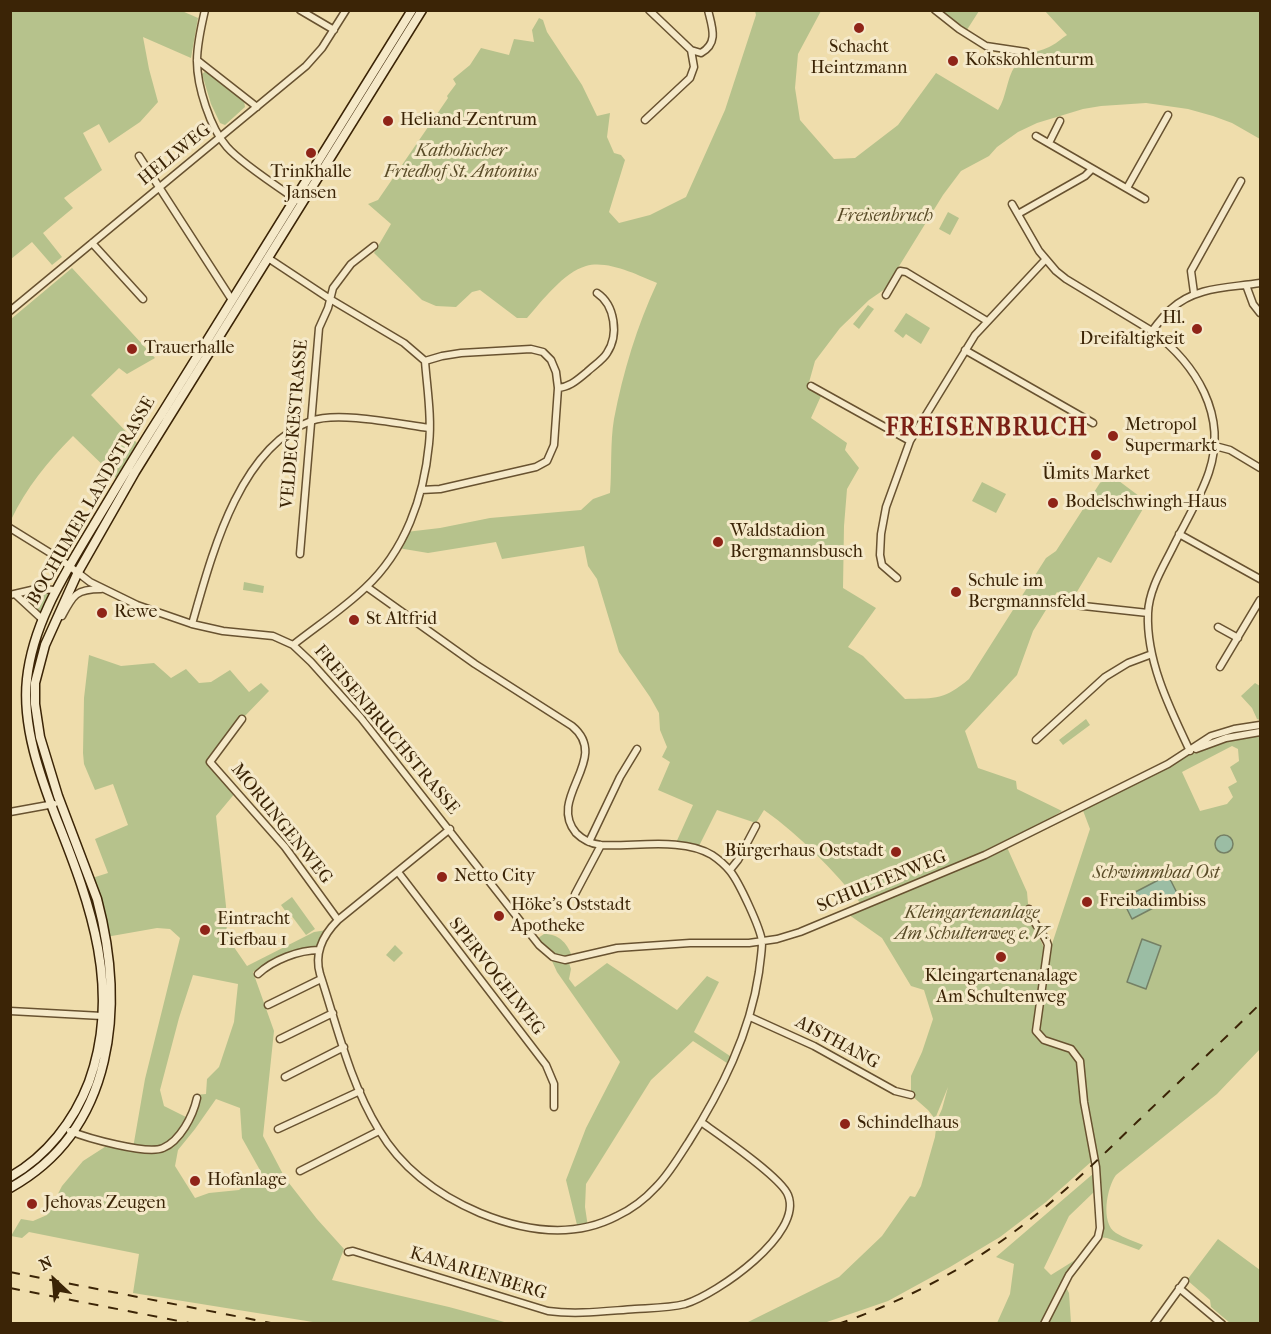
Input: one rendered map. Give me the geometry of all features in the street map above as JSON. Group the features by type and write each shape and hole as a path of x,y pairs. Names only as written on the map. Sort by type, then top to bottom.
{"main road":[{"name":"BOCHUMER LANDSTRASSE","path":"10,1177 35,1161 68,1130 92,1074 99,1045 102,1016 103,994 99,947 86,896 56,803 40,737 35,704 35,683 40,656 78,572 135,472 268,258 299,201 412,10"},
{"name":"BOCHUMER LANDSTRASSE","path":"10,1188 39,1169 90,1102 102,1073 110,1031 112,992 108,945 100,909 31,739 26,683 29,661 42,620 70,566 231,300 299,201 422,10"}],"street":[{"path":"205,10 198,45 197,72 206,106 220,138 233,153 299,201"},
{"path":"300,10 334,30"},
{"name":"HELLWEG","path":"10,311 306,66 322,48 346,10"},
{"path":"645,120 690,78 694,67 691,51 649,10"},
{"path":"691,51 706,50 712,42 714,34 708,10"},
{"path":"935,10 986,46 1026,52"},
{"path":"197,60 257,106"},
{"path":"1127,188 1168,115"},
{"path":"1049,143 1060,121"},
{"path":"1036,136 1145,199"},
{"path":"139,156 231,300"},
{"path":"1018,214 1085,176 1092,169"},
{"path":"1194,293 1191,271 1241,181"},
{"path":"1012,204 1046,260 1066,279 1152,331 1182,357 1202,387 1211,408 1215,446 1209,472 1159,576 1148,613 1152,654 1171,708 1190,751"},
{"path":"92,243 143,298"},
{"name":"VELDECKESTRASSE","path":"300,554 317,337 333,288 351,264 374,246"},
{"path":"268,258 404,344 424,361 429,428 429,444 421,490 401,543 367,587 292,645"},
{"path":"897,578 882,565 880,534 886,507 910,441 965,350 987,321 1046,260"},
{"path":"886,295 900,271 906,272 987,321"},
{"path":"1152,331 1170,309 1194,293 1260,283"},
{"path":"1246,285 1253,304 1260,313"},
{"path":"558,388 575,382 606,355 612,344 615,333 613,320 604,298 597,293"},
{"path":"421,490 440,489 537,467 548,461 554,445 558,388 556,372 551,360 543,352 531,349 461,353 424,361"},
{"path":"965,350 1093,423"},
{"path":"811,386 910,441"},
{"path":"192,624 218,539 232,504 257,464 288,434 311,421 323,419 365,420 429,428"},
{"path":"1215,446 1230,450 1260,468"},
{"name":"FREISENBRUCHSTRASSE","path":"10,528 105,590 137,605 192,624 223,631 273,636 292,645 311,662 361,718 539,945 548,954 562,960"},
{"path":"1179,534 1260,579"},
{"path":"367,587 475,664 564,720 579,733 586,755 569,799 568,811 574,830 589,842 601,845 688,846 710,854 730,870 758,927 762,942 750,1017 732,1061 701,1122 659,1185 645,1198 602,1223 565,1231 528,1228 495,1219 468,1208 418,1176 398,1156 379,1131 360,1091 321,979 318,963 319,950 328,930 338,920 450,829"},
{"path":"13,594 36,589 56,590"},
{"name":"BOCHUMER LANDSTRASSE","path":"55,622 62,616 77,593 93,589 105,590"},
{"path":"13,594 42,620"},
{"path":"1221,667 1260,600"},
{"path":"1065,604 1148,613"},
{"path":"1218,627 1238,638"},
{"path":"1036,740 1105,677 1128,663 1152,654"},
{"name":"MORUNGENWEG","path":"242,719 210,762 285,847 338,920"},
{"name":"SCHULTENWEG","path":"1190,751 1206,739 1221,732 1260,725"},
{"name":"SCHULTENWEG","path":"562,960 633,946 762,942 800,932 978,859 1190,751 1226,738 1260,732"},
{"path":"589,842 620,777 637,749"},
{"path":"10,812 56,803"},
{"path":"730,870 738,860 756,826"},
{"path":"575,894 601,845"},
{"name":"SPERVOGELWEG","path":"398,872 546,1065 554,1084 554,1107"},
{"path":"1029,909 1033,922 1048,945 1036,1031 1044,1040 1071,1049 1080,1061 1084,1102 1096,1167 1100,1228 1098,1237 1072,1269 1044,1323"},
{"path":"258,974 287,957 306,951 319,950"},
{"path":"268,1005 321,979"},
{"path":"10,1011 102,1016"},
{"path":"280,1039 333,1013"},
{"name":"AISTHANG","path":"750,1017 820,1049 895,1091 910,1095"},
{"path":"285,1077 344,1047"},
{"path":"278,1129 360,1091"},
{"path":"68,1130 98,1140 160,1150 179,1135 195,1109 197,1098"},
{"name":"KANARIENBERG","path":"348,1252 353,1251 548,1311 592,1311 670,1307 686,1304 723,1284 757,1258 782,1231 791,1206 788,1193 777,1181 701,1122"},
{"path":"300,1171 379,1131"},
{"path":"1154,1323 1185,1281"},
{"path":"1179,1288 1222,1323"}],"green space":[{"path":"11,11 182,11 198,18 191,58 143,37 158,102 140,122 109,143 99,124 83,133 102,170 64,198 73,208 43,233 62,257 52,265 32,242 11,259"},
{"path":"755,11 821,11 798,54 795,88 800,120 834,159 855,158 898,125 936,73 998,110 1012,71 1019,61 1051,46 1067,35 1045,11 1260,11 1260,139 1232,123 1213,116 1188,109 1146,103 1083,109 1037,123 1018,132 997,147 989,156 961,171 943,195 885,289 869,300 840,328 815,361 808,386 821,396 811,418 847,443 845,450 859,468 847,489 843,588 876,608 848,647 863,656 905,699 940,696 953,691 969,679 1046,558 1056,551 1107,472 1147,502 1111,563 1098,557 1072,600 1057,592 1033,631 1017,675 965,731 978,768 1016,781 1017,789 1062,811 1006,845 1027,892 1029,915 1045,950 1052,944 1090,829 1082,808 1190,751 1260,732 1260,1049 1217,1094 1116,1175 1108,1196 1108,1221 1116,1233 1143,1245 1139,1250 1098,1237 1099,1186 1092,1161 1046,1202 1000,1237 888,1301 824,1323 746,1323 839,1277 882,1236 910,1196 915,1197 921,1186 935,1137 937,1120 948,1087 935,1119 911,1095 911,1076 933,1019 924,990 911,986 882,938 845,912 862,905 839,879 804,842 764,810 756,823 717,810 698,848 675,845 693,805 658,790 670,762 662,757 667,747 660,730 659,713 619,652 597,579 588,566 584,546 502,559 496,542 428,553 398,548 406,532 490,518 581,510 593,499 610,493 612,437 618,401 637,333 657,283 622,269 595,265 586,266 570,274 527,318 517,318 480,290 472,292 456,307 436,306 422,300 374,253 391,224 368,204 378,200 448,98 447,96 456,84 453,79 470,65 481,48 509,55 514,39 534,42 532,30 539,18 543,20 547,32 582,85 597,116 610,113 607,137 614,153 621,155 625,160 609,212 619,223 650,215 686,197 725,110 756,15","holes":["1232,746 1238,749 1239,761 1230,767 1237,782 1228,787 1233,797 1227,804 1200,811 1182,772"]},
{"path":"931,11 979,11 963,36"},
{"path":"206,71 244,101 245,107 225,125 220,123 211,104 202,74"},
{"path":"948,212 959,218 950,235 939,229"},
{"path":"72,268 155,358 127,374 119,368 91,395 137,443 116,478 73,436 38,475 11,520 11,319"},
{"path":"868,305 874,309 859,329 853,324"},
{"path":"906,313 930,328 921,344 906,334 903,338 894,331"},
{"path":"982,482 1006,494 996,513 972,501"},
{"path":"244,582 264,586 263,593 243,590"},
{"path":"55,590 42,619 16,594"},
{"path":"89,655 121,666 154,663 171,678 186,669 199,683 211,682 230,670 249,692 261,683 269,691 242,719 210,762 236,792 216,816 226,906 227,937 247,966 314,932 327,930 319,947 294,951 253,972 274,1031 263,1136 285,1178 344,1249 332,1280 508,1323 319,1323 133,1293 139,1254 29,1232 22,1238 11,1236 21,1219 33,1221 47,1215 62,1186 83,1161 111,1143 133,1148 145,1079 180,938 170,929 157,928 106,937 89,879 108,873 95,839 128,825 113,784 95,790 84,764 84,698","holes":["193,975 238,984 234,1022 219,1067 207,1079 206,1094 195,1095 191,1110 186,1117 164,1106 160,1090","216,1099 240,1108 242,1138 261,1172 239,1190 209,1193 195,1198 175,1166 178,1150"]},
{"path":"1255,683 1260,686 1260,720 1241,696"},
{"path":"1086,719 1090,725 1063,745 1059,740"},
{"path":"292,897 315,929 306,935 281,905"},
{"path":"544,934 559,938 569,949 573,959 568,960 571,969 569,979 575,987 607,963 677,1010 707,976 719,982 694,1032 733,1058 730,1065 693,1041 651,1080 586,1184 585,1207 588,1227 578,1229 566,1180 586,1128 620,1062 557,972 552,956 535,940"},
{"path":"395,945 403,953 394,962 386,955"},
{"path":"1094,1173 1095,1191 1069,1216 1044,1268 1051,1275 1080,1257 1062,1279 1069,1293 1071,1323 997,1323 1010,1294 1014,1264 996,1257"},
{"path":"1218,1239 1260,1270 1260,1323 1230,1323 1211,1307 1210,1300 1187,1280"}],"shaded area":[{"path":"1220,835 1228,835 1233,840 1231,851 1220,853 1215,848 1215,840"},
{"path":"1168,875 1178,895 1132,919 1122,899"},
{"path":"1142,939 1161,946 1146,989 1127,982"}],"railway":[{"path":"838,1324 888,1305 937,1281 1006,1238 1084,1173 1260,1004"},
{"path":"10,1272 276,1324"},
{"path":"10,1288 194,1324"}],"place":[{"name":"Schacht Heintzmann","path":"859,28"},
{"name":"Kokskohlenturm","path":"953,61"},
{"name":"Heliand-Zentrum","path":"388,121"},
{"name":"Trinkhalle Jansen","path":"311,153"},
{"name":"Hl. Dreifaltigkeit","path":"1197,329"},
{"name":"Trauerhalle","path":"132,349"},
{"name":"Metropol Supermarkt","path":"1113,436"},
{"name":"Ümits Market","path":"1096,455"},
{"name":"Bodelschwingh-Haus","path":"1053,503"},
{"name":"Waldstadion Bergmannsbusch","path":"718,542"},
{"name":"Schule im Bergmannsfeld","path":"956,592"},
{"name":"Rewe","path":"102,613"},
{"name":"St Altfrid","path":"354,620"},
{"name":"Bürgerhaus Oststadt","path":"896,852"},
{"name":"Netto City","path":"442,877"},
{"name":"Freibadimbiss","path":"1087,902"},
{"name":"Höke's Oststadt Apotheke","path":"499,916"},
{"name":"Eintracht Tiefbau 1","path":"205,930"},
{"name":"Kleingartenanalage Am Schultenweg","path":"1001,957"},
{"name":"Schindelhaus","path":"845,1124"},
{"name":"Hofanlage","path":"195,1181"},
{"name":"Jehovas Zeugen","path":"32,1204"}],"district":[{"name":"FREISENBRUCH","path":"987,429"}],"park label":[{"name":"Katholischer Friedhof St. Antonius","path":"461,162"},
{"name":"Freisenbruch","path":"885,217"},
{"name":"Schwimmbad Ost","path":"1156,874"},
{"name":"Kleingartenanlage Am Schultenweg e. V.","path":"972,924"}]}
